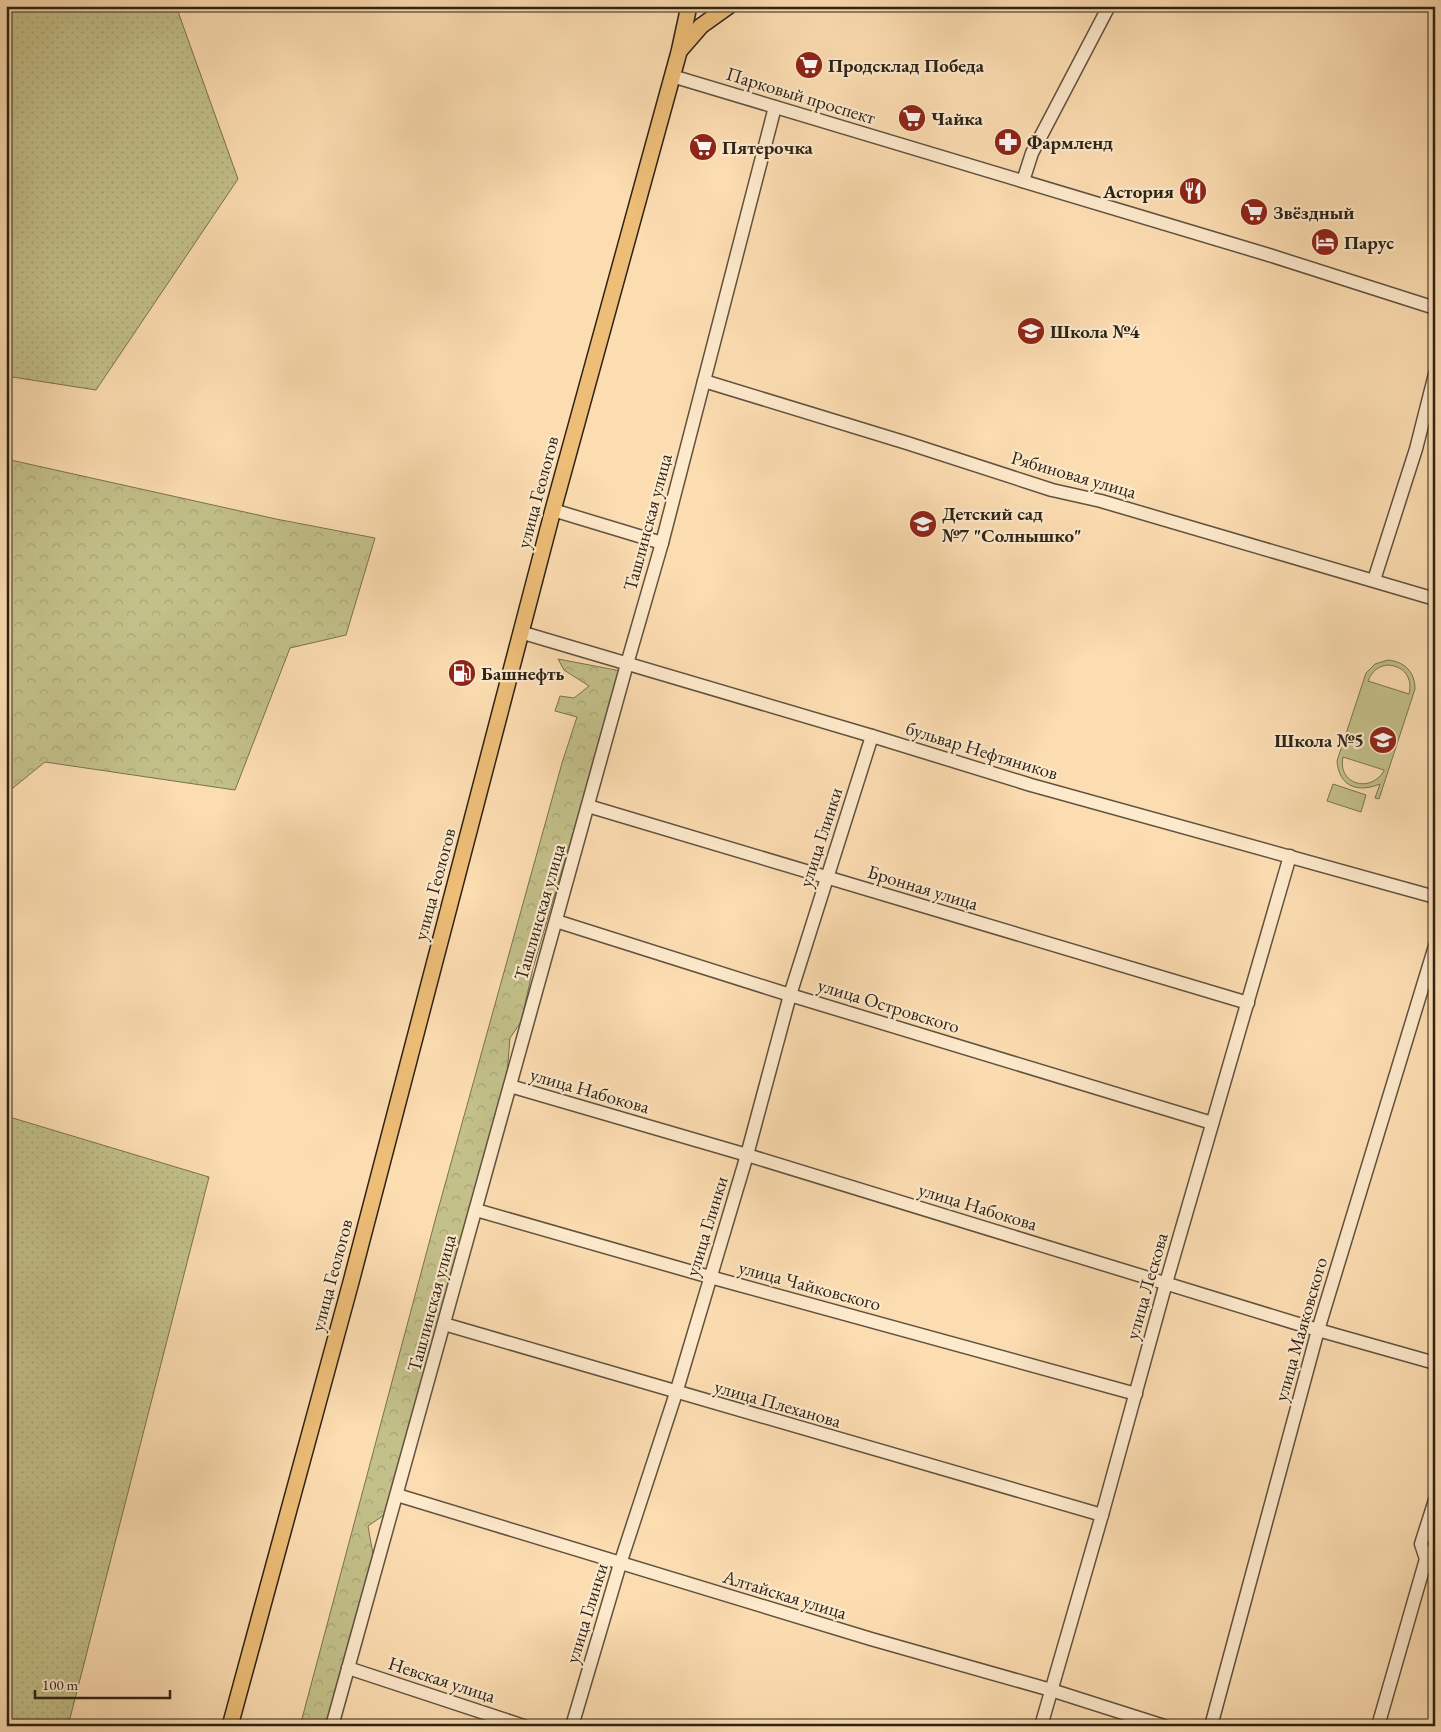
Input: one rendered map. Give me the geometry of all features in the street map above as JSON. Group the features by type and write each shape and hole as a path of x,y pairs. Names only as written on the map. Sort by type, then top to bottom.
{"main road":[{"name":"улица Геологов","path":"230,1726 351,1282 520,632 679,52 689,6"},
{"path":"679,52 701,26 729,6"}],"street":[{"path":"1023,181 1032,153 1109,6"},
{"name":"Парковый проспект","path":"672,76 1269,255 1435,308"},
{"name":"Ташлинская улица","path":"332,1726 662,542 775,107"},
{"path":"1374,580 1416,450 1435,374"},
{"name":"Рябиновая улица","path":"704,381 907,443 1052,490 1101,502 1435,599"},
{"path":"553,510 662,542"},
{"name":"бульвар Нефтяников","path":"520,632 1031,785 1435,897"},
{"name":"улица Глинки","path":"572,1726 620,1564 676,1393 747,1155 790,994 872,736"},
{"name":"Бронная улица","path":"588,806 1248,1003"},
{"name":"улица Лескова","path":"1041,1726 1166,1283 1290,856"},
{"name":"улица Островского","path":"556,921 1212,1123"},
{"name":"улица Маяковского","path":"1211,1726 1318,1330 1435,946"},
{"name":"улица Набокова","path":"510,1086 747,1155 1318,1330 1435,1363"},
{"name":"улица Чайковского","path":"476,1210 710,1277 1136,1394"},
{"name":"улица Плеханова","path":"444,1324 676,1393 1102,1515"},
{"name":"Алтайская улица","path":"397,1495 871,1639 1051,1690 1164,1726"},
{"path":"1378,1726 1430,1563 1421,1544 1435,1500"},
{"name":"Невская улица","path":"348,1668 524,1726"}],"green space":[{"path":"6,6 176,6 238,179 96,390 6,376"},
{"path":"6,459 276,519 375,538 346,635 290,648 235,790 45,762 8,792 6,791"},
{"path":"558,659 621,671 533,968 521,1022 510,1038 507,1074 441,1318 384,1515 368,1526 374,1560 327,1726 300,1726 436,1217 562,763 577,717 555,711 560,696 574,698 589,686 564,670"},
{"path":"1388,660 1399,663 1408,669 1415,683 1415,689 1379,799 1375,798 1380,784 1364,788 1351,786 1341,777 1337,761 1366,673 1375,664","holes":["1388,665 1399,668 1406,674 1410,683 1409,694 1368,681 1371,674 1381,667","1343,757 1384,770 1384,771 1371,782 1356,783 1345,774 1342,766"]},
{"path":"1333,784 1366,795 1361,812 1327,801"},
{"path":"6,1116 209,1177 68,1726 6,1726"}],"place":[{"name":"Продсклад Победа","path":"809,65"},
{"name":"Чайка","path":"912,118"},
{"name":"Фармленд","path":"1008,142"},
{"name":"Пятерочка","path":"703,147"},
{"name":"Астория","path":"1193,191"},
{"name":"Звёздный","path":"1254,212"},
{"name":"Парус","path":"1325,242"},
{"name":"Школа №4","path":"1031,331"},
{"name":"Детский сад №7 \"Солнышко\"","path":"923,524"},
{"name":"Башнефть","path":"462,673"},
{"name":"Школа №5","path":"1383,740"}]}
